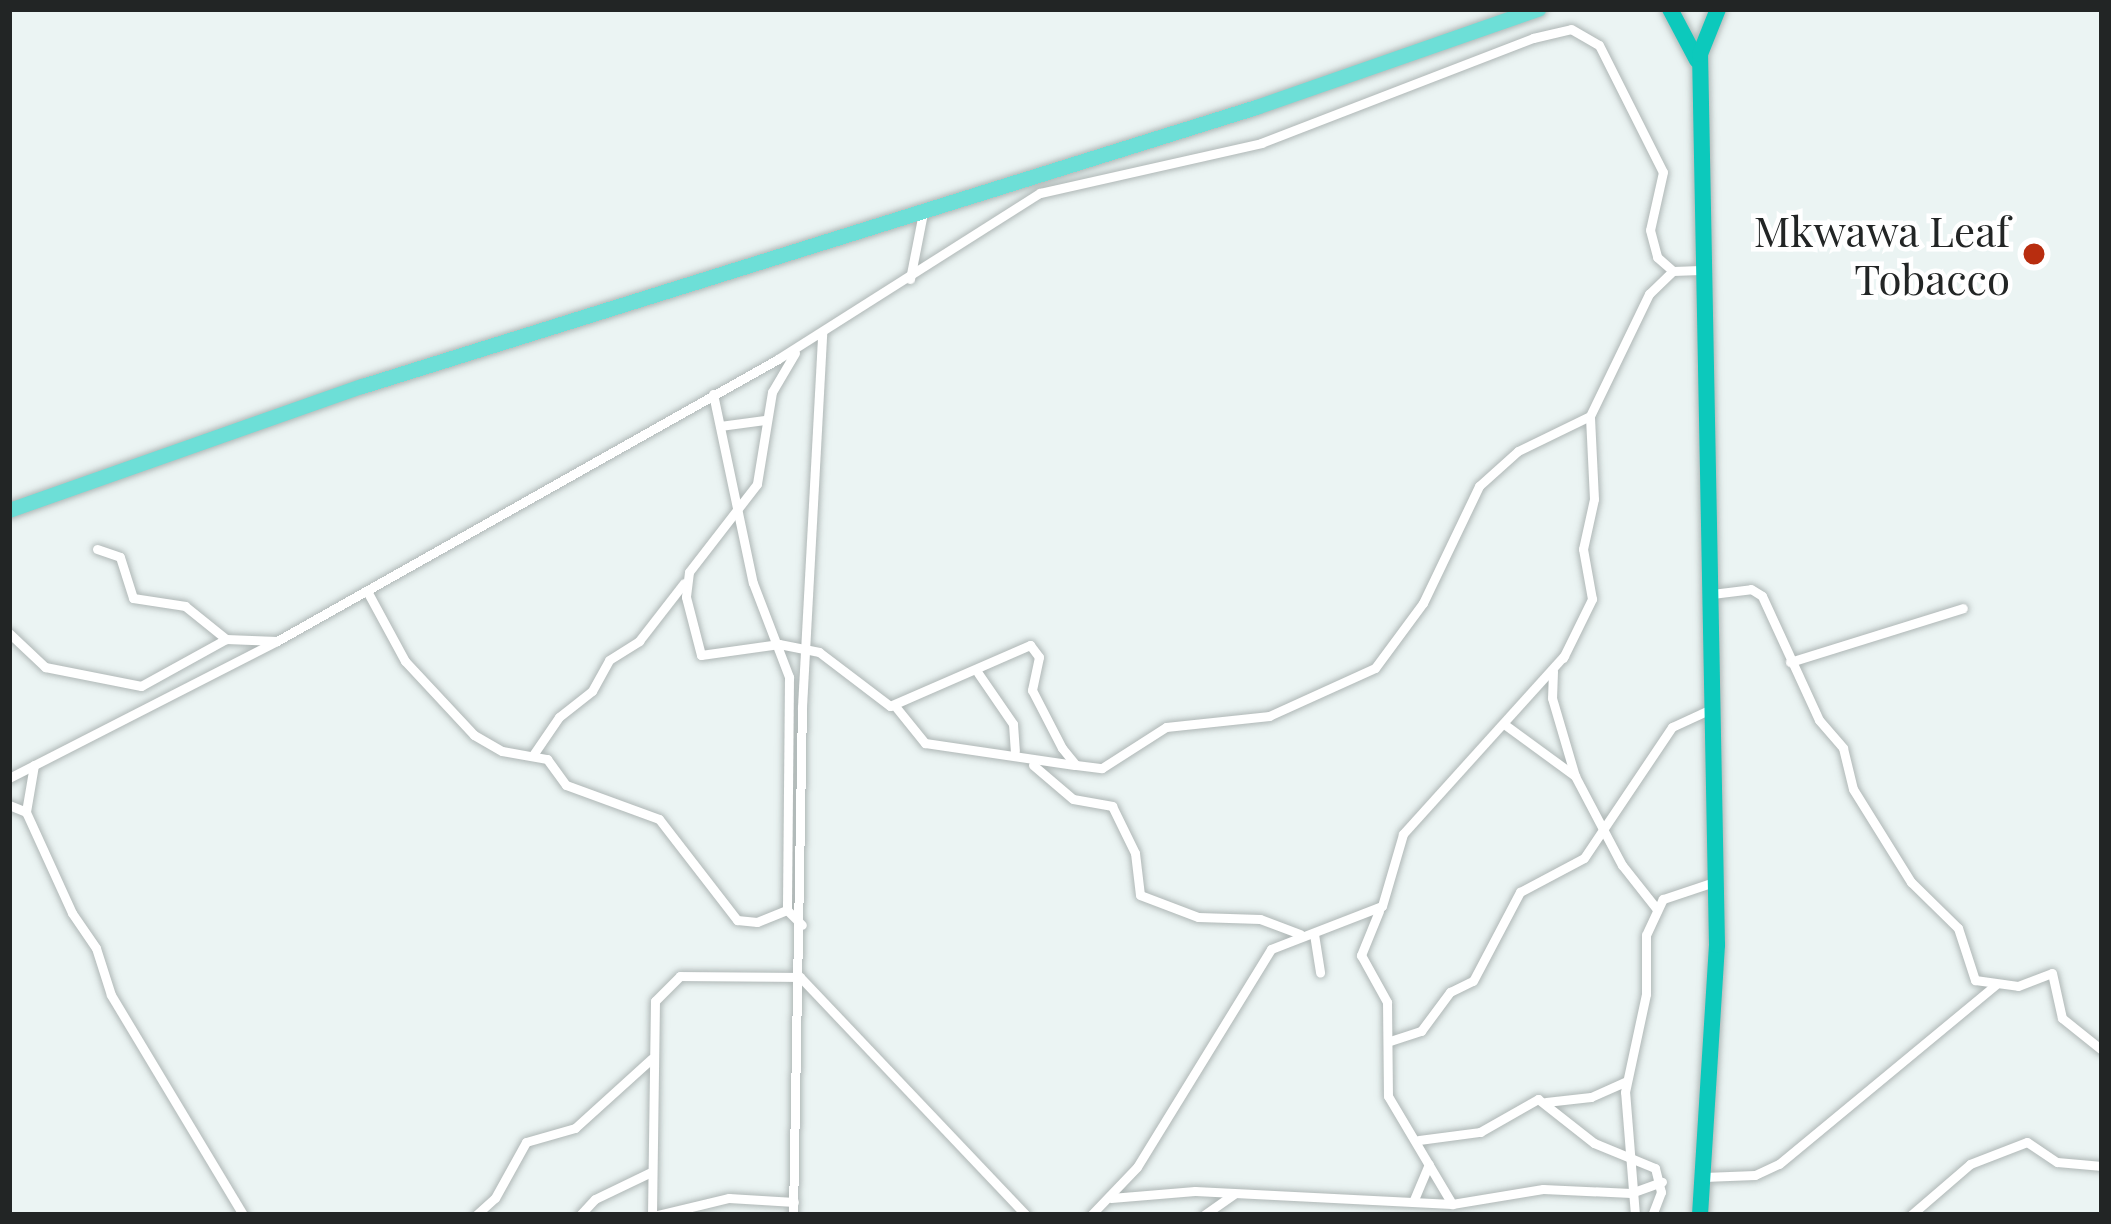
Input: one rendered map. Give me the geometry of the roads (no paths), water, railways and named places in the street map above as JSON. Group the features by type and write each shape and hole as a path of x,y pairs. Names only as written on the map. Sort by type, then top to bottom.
{"highway":[{"path":"1670,9 1688,32 1700,72 1707,270 1717,882 1700,1215"},
{"path":"1700,72 1718,9"}],"main road":[{"path":"9,510 362,386 923,213 1538,9"}],"street":[{"path":"9,778 278,641 803,345 1040,193 1231,152 1571,29 1599,45 1663,172 1650,230 1658,257 1673,272"},
{"path":"910,279 923,213"},
{"path":"1656,908 1601,828 1575,776 1552,698 1554,669 1592,599 1583,549 1594,500 1590,416 1649,294 1673,272 1707,270"},
{"path":"794,1215 806,649 822,334"},
{"path":"533,755 559,717 592,691 609,659 639,641 686,580 706,540 741,511 761,470 765,421 778,377 803,345"},
{"path":"713,394 758,602 779,644 791,698 787,910 802,925"},
{"path":"1034,765 1112,766 1166,727 1268,716 1375,668 1423,603 1479,486 1518,451 1590,416"},
{"path":"720,426 765,421"},
{"path":"97,549 120,556 133,598 185,606 226,640"},
{"path":"686,580 701,655 779,644 829,655 880,704 895,706 978,674 1022,645 1037,650 1035,698 1076,765"},
{"path":"1712,594 1751,589 1762,596 1790,662 1903,870 1958,928 1976,980 2022,986 2052,973 2062,1018 2102,1049"},
{"path":"367,592 405,661 464,726 502,751 551,761 566,785 659,819 737,920 757,922 787,910"},
{"path":"1790,662 1963,608"},
{"path":"9,633 45,667 141,686 226,640 278,641"},
{"path":"1452,1204 1419,1140 1388,1096 1387,1001 1361,955 1382,906 1403,834 1564,656"},
{"path":"978,674 1012,724 1015,751"},
{"path":"895,706 926,743 987,756 1015,751 1073,799 1112,806 1135,853 1140,895 1198,916 1260,919 1300,934 1314,934 1382,906"},
{"path":"1390,1041 1421,1030 1450,992 1473,981 1520,892 1576,865 1672,727 1715,708"},
{"path":"1504,724 1575,776"},
{"path":"34,765 26,812 96,947 111,995 243,1215"},
{"path":"9,805 26,812"},
{"path":"1635,1215 1627,1081 1656,908 1676,891 1717,882"},
{"path":"1091,1215 1112,1198 1265,958 1300,934"},
{"path":"1314,934 1320,973"},
{"path":"794,1202 729,1198 655,1215 651,1172 655,1001 680,976 800,977 1026,1215"},
{"path":"1704,1177 1755,1174 1779,1164 1995,986"},
{"path":"476,1215 495,1198 526,1142 574,1128 651,1058"},
{"path":"1419,1140 1436,1143 1480,1132 1529,1099 1592,1097 1627,1081"},
{"path":"1544,1102 1594,1143 1649,1161 1662,1182 1652,1215"},
{"path":"1911,1215 1970,1164 2027,1142 2057,1162 2102,1166"},
{"path":"1413,1202 1427,1180 1436,1143"},
{"path":"580,1215 595,1199 651,1172"},
{"path":"1112,1198 1234,1194 1452,1204 1543,1189 1631,1193 1662,1182"},
{"path":"1204,1215 1234,1194"},
{"path":"1345,1200 1347,1215"}],"place":[{"name":"Mkwawa Leaf Tobacco","path":"2034,254"}]}
